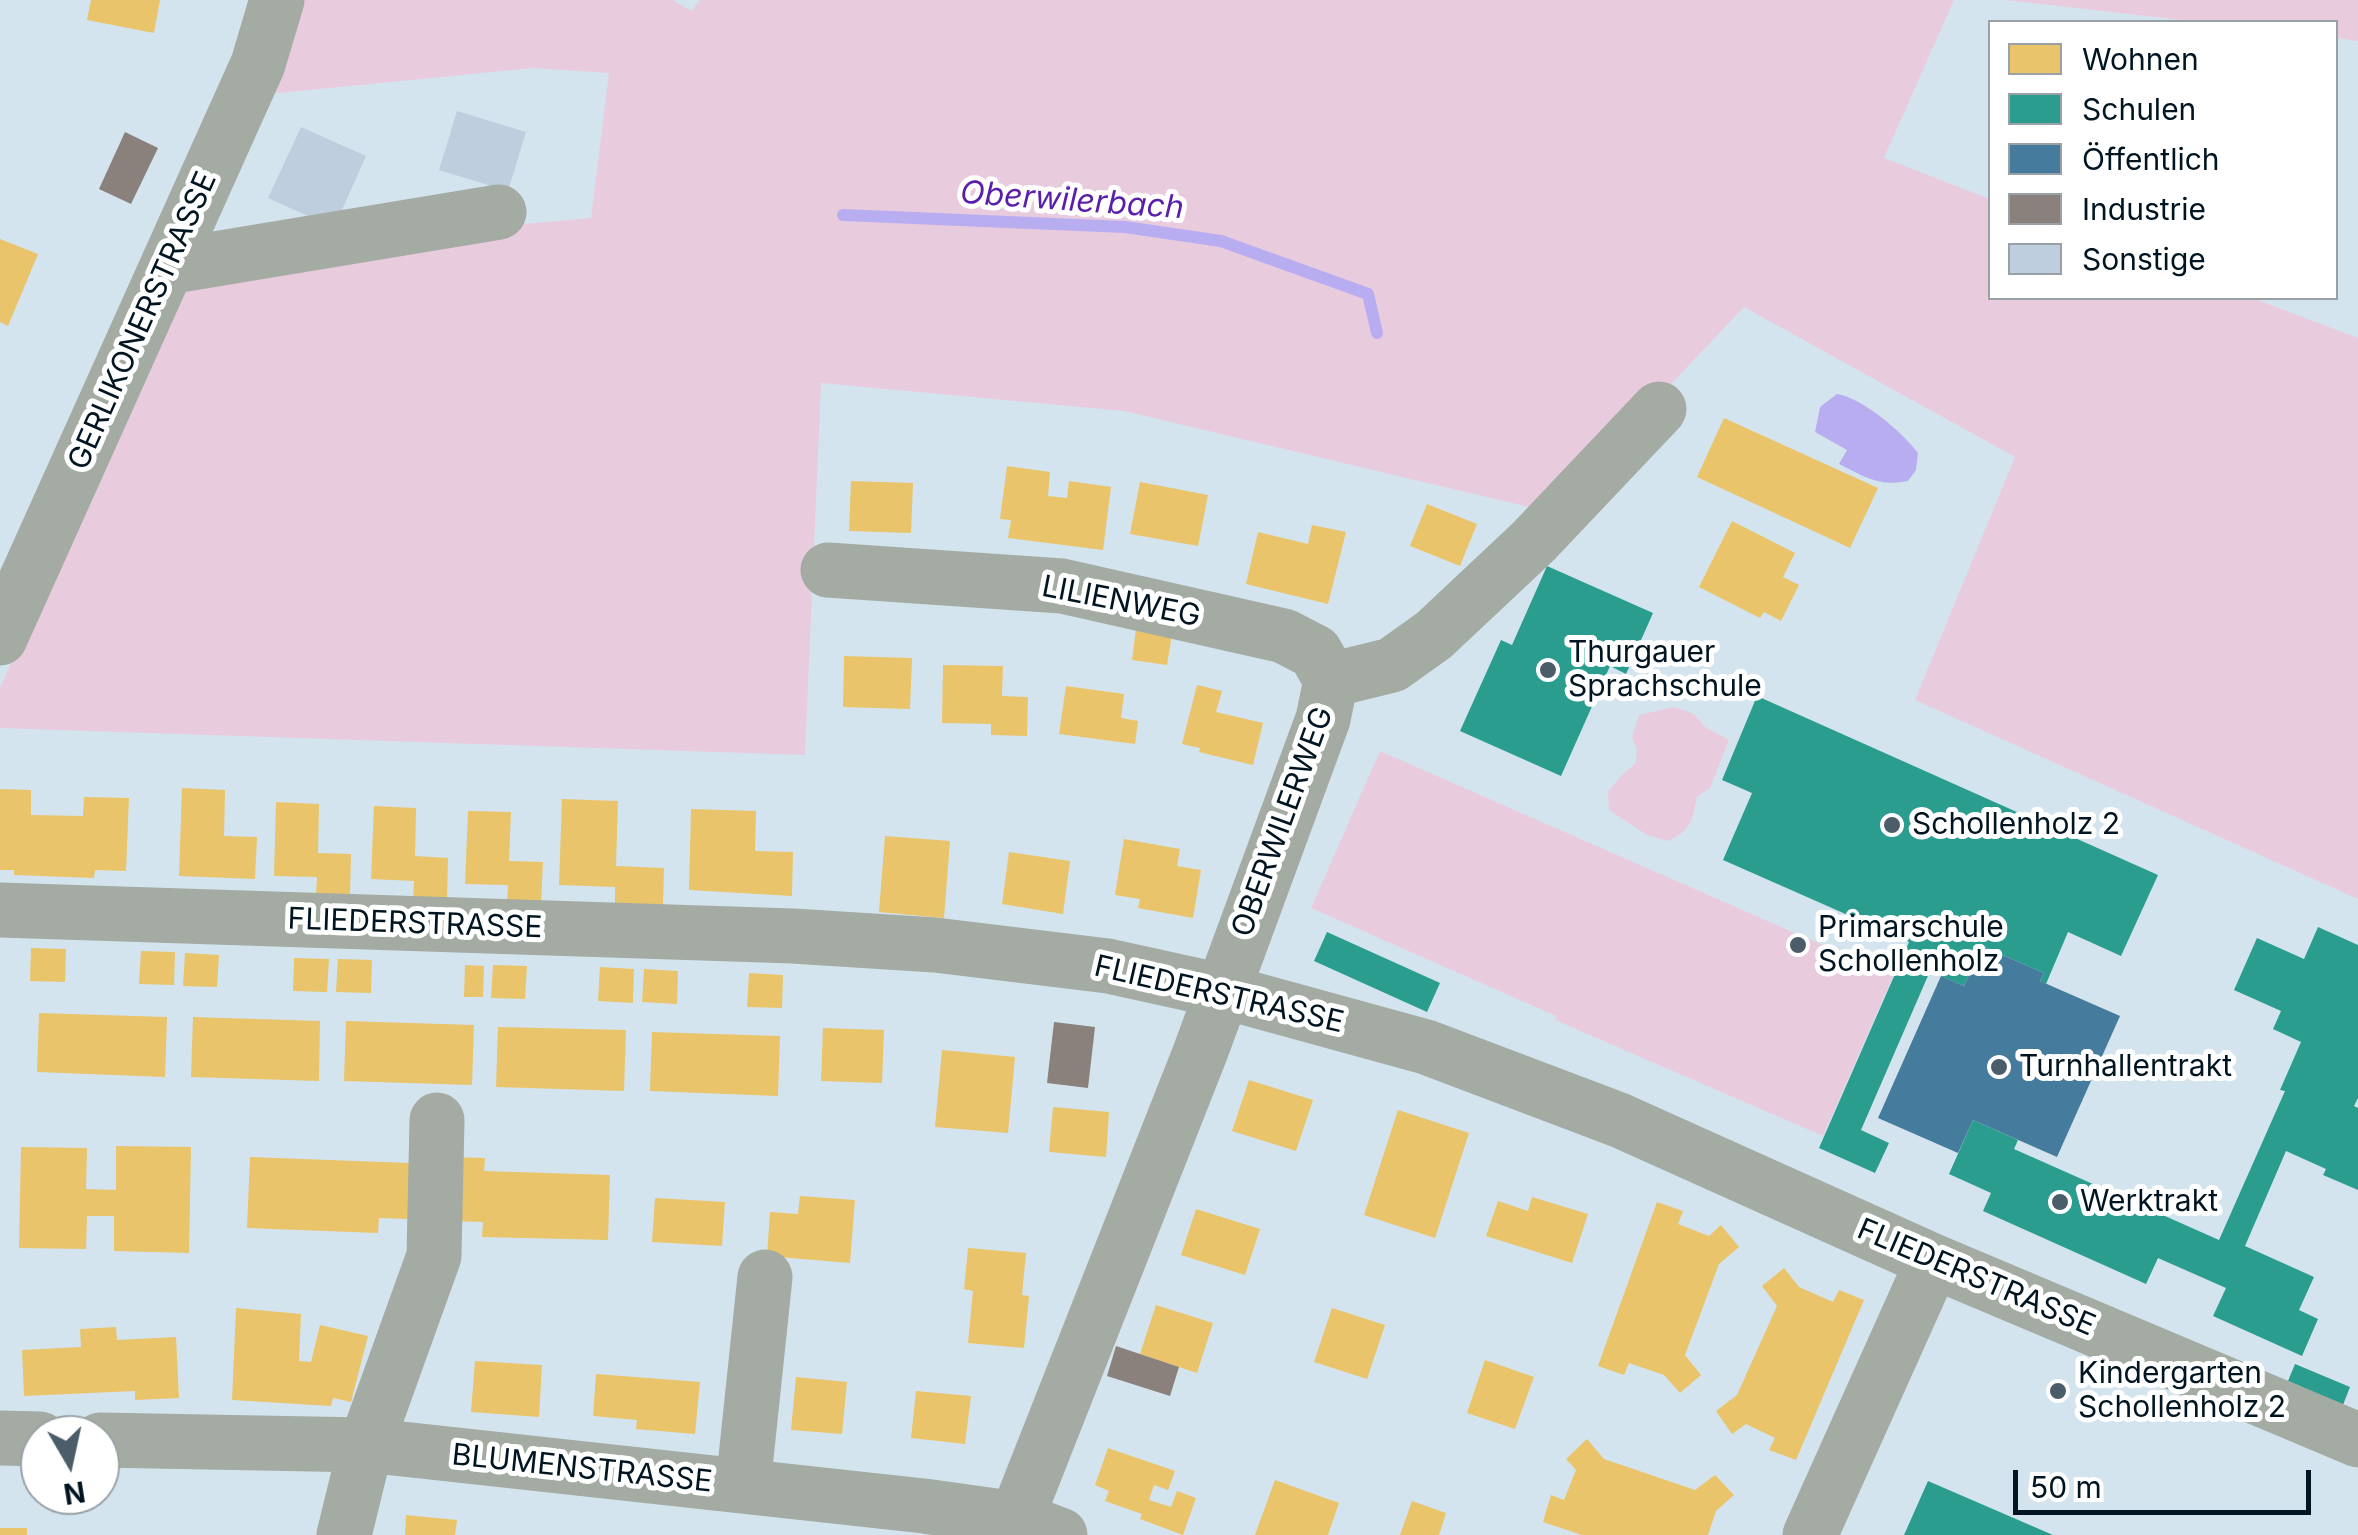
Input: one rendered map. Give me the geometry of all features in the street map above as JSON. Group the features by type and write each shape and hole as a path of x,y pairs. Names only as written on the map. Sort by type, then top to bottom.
{"street":[{"name":"GERLIKONERSTRASSE","path":"0,638 258,64 277,0"},
{"path":"167,267 499,212"},
{"name":"OBERWILERWEG","path":"1029,1530 1323,719 1332,680 1392,665 1434,635 1534,541 1659,410"},
{"name":"LILIENWEG","path":"828,570 1081,590 1284,636 1315,652 1332,680"},
{"name":"FLIEDERSTRASSE","path":"0,910 890,942 1108,966 1222,991 1426,1047 1618,1120 1933,1261 2358,1440"},
{"path":"344,1535 366,1445 434,1256 437,1120"},
{"path":"1810,1535 1933,1261"},
{"path":"743,1486 765,1277"},
{"name":"BLUMENSTRASSE","path":"120,1440 366,1445 924,1506 1029,1530"}],"shaded area":[{"path":"295,0 672,0 692,11 700,0 1954,0 1884,158 1988,198 1988,300 2257,300 2358,338 2358,899 1915,700 2015,457 1744,307 1550,512 1124,411 821,383 805,755 0,728 0,688 183,277 447,231 591,218 609,73 533,68 268,94"},
{"path":"2006,0 2358,0 2358,41 2338,38 2338,20 2181,20"},
{"path":"1837,394 1881,417 1918,453 1916,470 1908,481 1880,482 1839,464 1847,450 1815,432 1820,407"},
{"path":"1674,707 1694,714 1705,727 1729,740 1710,788 1697,797 1689,824 1668,841 1647,835 1609,810 1608,792 1636,763 1632,737 1639,715"},
{"path":"1380,751 1893,976 1823,1136 1555,1020 1556,1016 1311,908"}],"building: Wohnen":[{"path":"91,0 160,0 154,33 87,20"},
{"path":"0,239 38,254 8,326 0,322"},
{"path":"1724,418 1878,488 1850,548 1697,477"},
{"path":"1007,466 1050,472 1048,496 1067,498 1069,481 1111,487 1103,550 1008,538 1011,520 1000,519"},
{"path":"851,481 913,483 911,533 849,531"},
{"path":"1140,482 1208,495 1198,546 1130,534"},
{"path":"1427,504 1477,524 1460,566 1410,546"},
{"path":"1732,521 1795,553 1783,577 1799,585 1781,621 1764,612 1760,618 1699,587"},
{"path":"1312,525 1346,532 1328,604 1246,584 1258,532 1308,544"},
{"path":"1136,629 1172,634 1167,665 1132,660"},
{"path":"844,656 912,658 910,709 843,707"},
{"path":"943,665 1003,666 1002,696 1028,697 1027,736 991,735 991,724 942,723"},
{"path":"1197,685 1222,691 1216,712 1263,723 1253,765 1182,744"},
{"path":"1066,686 1124,694 1121,718 1138,721 1135,744 1059,734"},
{"path":"182,788 225,790 224,836 257,837 255,879 179,876"},
{"path":"0,789 31,790 31,815 83,816 84,797 129,798 126,871 95,870 94,878 14,875 14,870 0,870"},
{"path":"562,799 618,801 616,866 664,868 663,906 615,904 615,887 559,885"},
{"path":"276,802 319,804 318,853 351,854 350,896 316,895 317,877 274,876"},
{"path":"374,806 416,808 415,856 448,858 447,900 413,899 414,881 371,879"},
{"path":"691,809 756,811 755,851 793,852 792,896 689,890"},
{"path":"468,811 511,812 509,861 543,862 541,905 507,903 508,885 465,884"},
{"path":"885,836 950,841 944,918 879,912"},
{"path":"1124,839 1180,849 1177,866 1201,870 1193,918 1138,908 1140,899 1115,895"},
{"path":"1009,852 1070,861 1063,914 1002,904"},
{"path":"31,948 66,949 65,982 30,981"},
{"path":"141,951 175,952 174,985 139,984"},
{"path":"185,953 219,955 217,987 183,986"},
{"path":"294,958 329,959 327,992 293,991"},
{"path":"338,959 372,960 371,993 336,992"},
{"path":"465,965 484,966 483,997 464,997"},
{"path":"493,965 527,966 525,999 491,998"},
{"path":"600,967 634,969 633,1003 598,1001"},
{"path":"644,969 678,971 677,1004 642,1002"},
{"path":"749,973 783,975 782,1008 747,1007"},
{"path":"39,1013 167,1017 165,1077 37,1072"},
{"path":"193,1017 320,1021 319,1081 191,1077"},
{"path":"346,1021 474,1025 472,1085 344,1081"},
{"path":"498,1027 626,1030 624,1091 496,1087"},
{"path":"823,1028 884,1030 882,1083 821,1081"},
{"path":"652,1032 780,1036 778,1096 650,1091"},
{"path":"942,1050 1015,1057 1008,1133 935,1127"},
{"path":"1249,1080 1313,1100 1296,1151 1232,1131"},
{"path":"1053,1107 1109,1112 1106,1157 1049,1152"},
{"path":"1398,1110 1469,1133 1435,1238 1364,1215"},
{"path":"116,1146 191,1147 189,1253 114,1251 114,1216 87,1216 86,1249 19,1248 21,1147 87,1148 86,1189 116,1190"},
{"path":"250,1157 410,1163 408,1219 379,1218 378,1233 247,1228"},
{"path":"452,1157 485,1158 484,1171 610,1175 608,1240 482,1237 483,1222 450,1221"},
{"path":"800,1196 855,1200 850,1263 767,1256 770,1212 798,1214"},
{"path":"1532,1197 1588,1214 1572,1263 1486,1236 1498,1201 1528,1211"},
{"path":"655,1198 725,1202 722,1246 652,1242"},
{"path":"1657,1202 1683,1211 1678,1224 1709,1236 1721,1225 1739,1247 1719,1264 1685,1355 1701,1375 1680,1393 1664,1375 1629,1363 1624,1375 1598,1366"},
{"path":"1196,1209 1260,1229 1245,1275 1181,1255"},
{"path":"968,1248 1026,1253 1022,1295 1029,1296 1024,1348 968,1343 973,1291 964,1289"},
{"path":"1784,1268 1799,1287 1833,1302 1839,1290 1864,1300 1796,1460 1769,1450 1775,1438 1746,1424 1732,1434 1716,1411 1737,1395 1777,1306 1762,1286"},
{"path":"1156,1305 1213,1323 1197,1373 1140,1354"},
{"path":"236,1308 301,1314 299,1361 311,1362 320,1325 368,1336 351,1402 333,1398 331,1406 232,1400"},
{"path":"1332,1308 1385,1325 1367,1379 1314,1362"},
{"path":"116,1327 117,1340 176,1337 179,1398 135,1400 135,1391 24,1396 22,1350 81,1347 80,1329"},
{"path":"1485,1360 1534,1377 1515,1429 1467,1413"},
{"path":"475,1361 542,1365 539,1417 471,1412"},
{"path":"596,1374 700,1382 695,1434 636,1429 637,1420 593,1416"},
{"path":"796,1377 847,1382 842,1434 791,1430"},
{"path":"916,1391 971,1396 965,1444 911,1438"},
{"path":"1587,1439 1604,1459 1695,1490 1715,1475 1734,1495 1716,1511 1708,1535 1582,1535 1543,1522 1551,1495 1564,1500 1576,1470 1566,1459"},
{"path":"1108,1448 1175,1471 1168,1490 1154,1485 1149,1500 1171,1507 1177,1491 1196,1498 1183,1535 1105,1501 1109,1491 1095,1485"},
{"path":"1275,1480 1339,1503 1328,1535 1255,1535"},
{"path":"1412,1501 1446,1513 1439,1535 1400,1535"},
{"path":"406,1515 457,1520 455,1535 405,1535"},
{"path":"0,1528 27,1528 27,1535 0,1535"}],"building: Schulen":[{"name":"Thurgauer Sprachschule","path":"1547,566 1653,613 1626,674 1610,666 1561,776 1460,731 1501,640 1512,645"},
{"name":"Schollenholz 2","path":"1757,696 2158,875 2121,956 2068,932 2046,984 2040,981 2044,973 1982,946 1964,986 1941,976 1948,960 1937,955 1861,1130 1889,1143 1875,1173 1819,1148 1909,942 1723,860 1752,793 1722,780"},
{"path":"2318,927 2358,945 2358,1098 2354,1106 2358,1108 2358,1190 2323,1175 2326,1169 2286,1151 2245,1246 2314,1277 2299,1310 2318,1319 2302,1356 2213,1316 2226,1288 2158,1258 2146,1284 1983,1211 1991,1193 1949,1174 1973,1120 2018,1140 2014,1149 2219,1240 2285,1091 2280,1090 2301,1042 2273,1029 2281,1011 2234,990 2257,938 2304,959"},
{"path":"1327,932 1440,983 1427,1012 1314,961"},
{"path":"2295,1364 2350,1387 2343,1405 2288,1381"},
{"path":"1928,1481 2053,1535 1904,1535"}],"building: Öffentlich":[{"name":"Turnhallentrakt","path":"1982,946 2044,973 2040,981 2120,1016 2057,1157 1973,1120 1958,1153 1878,1118 1941,976 1964,986"}],"building: Industrie":[{"path":"125,132 158,148 131,204 99,189"},
{"path":"1054,1022 1095,1027 1088,1088 1047,1083"},
{"path":"1116,1346 1179,1367 1170,1396 1107,1376"}],"building: Sonstige":[{"path":"457,111 526,132 508,191 439,170"},
{"path":"301,127 366,156 334,228 268,198"}],"waterway":[{"name":"Oberwilerbach","path":"843,215 1125,227 1221,241 1368,294 1377,333"}],"place":[{"name":"Thurgauer Sprachschule","path":"1548,670"},
{"name":"Schollenholz 2","path":"1892,825"},
{"name":"Primarschule Schollenholz","path":"1798,945"},
{"name":"Turnhallentrakt","path":"1999,1067"},
{"name":"Werktrakt","path":"2060,1202"},
{"name":"Kindergarten Schollenholz 2","path":"2058,1391"}]}
